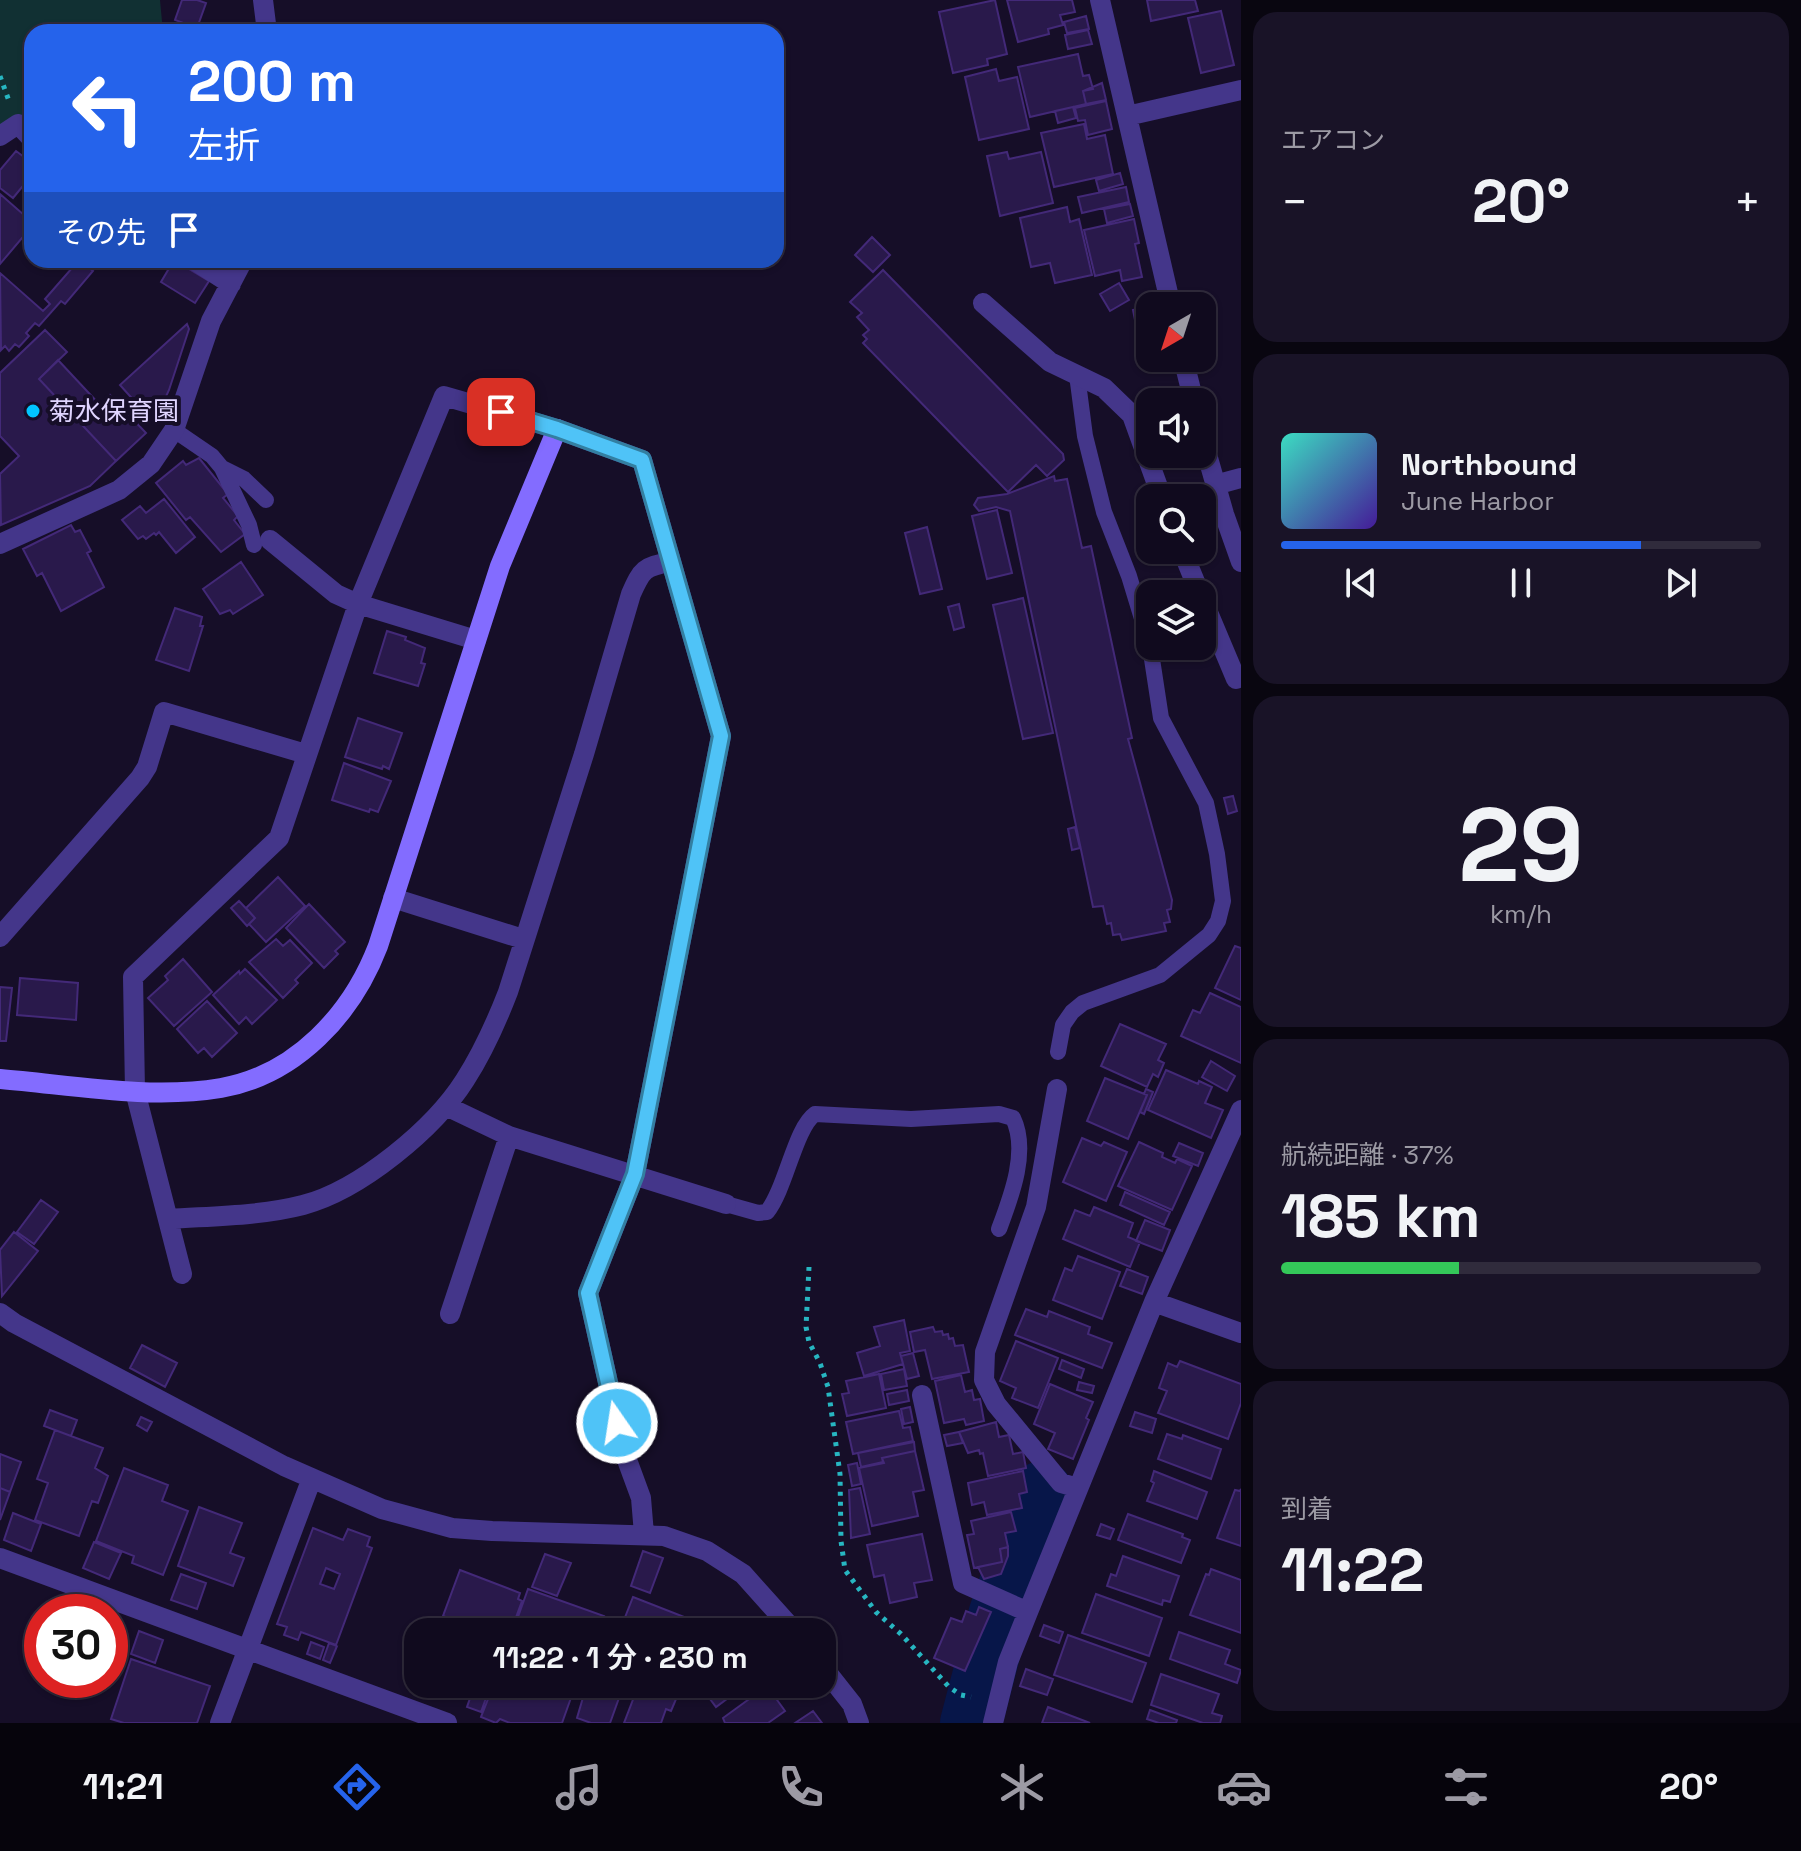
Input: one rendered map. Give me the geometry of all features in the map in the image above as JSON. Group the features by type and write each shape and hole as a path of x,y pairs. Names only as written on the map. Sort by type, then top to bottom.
{"street":[{"path":"263,0 266,24"},
{"path":"1100,0 1168,292"},
{"path":"1127,116 1241,90"},
{"path":"0,136 18,124 24,130"},
{"path":"206,268 231,284"},
{"path":"0,544 119,490 151,464 174,430 211,321 239,268"},
{"path":"983,303 1050,362 1104,388 1132,415 1157,484"},
{"path":"182,1274 135,1091 133,977 279,838 358,604 444,396 557,429 642,460 721,736 635,1174 588,1293 623,1449 641,1498 644,1534"},
{"path":"0,1079 135,1091 223,1088 261,1075 300,1053 334,1022 368,973 500,566 557,429"},
{"path":"1216,485 1241,478"},
{"path":"1216,488 1241,562"},
{"path":"262,542 336,594 358,604 476,640"},
{"path":"169,1219 274,1211 329,1195 353,1184 378,1165 446,1106 465,1081 494,1029 580,767 631,594 640,574 649,566 670,562"},
{"path":"1216,632 1236,679 1241,677"},
{"path":"0,937 140,778 147,767 164,712 306,754"},
{"path":"393,898 523,939"},
{"path":"1057,1089 1036,1207 985,1352 984,1380 996,1404 1061,1483 1078,1488"},
{"path":"446,1106 509,1136 726,1204"},
{"path":"993,1723 1008,1662 1078,1488 1154,1302 1241,1110"},
{"path":"450,1314 509,1136"},
{"path":"1154,1302 1241,1333"},
{"path":"0,1313 312,1478 382,1509 452,1528 664,1536 707,1551 743,1574 782,1618"},
{"path":"922,1395 963,1583 1028,1612"},
{"path":"220,1723 312,1478"},
{"path":"0,1558 447,1723"},
{"path":"836,1684 852,1704 859,1723"}],"lane":[{"path":"1077,375 1085,436 1104,512 1136,599"},
{"path":"174,430 212,456 222,468 249,525 262,542"},
{"path":"222,468 244,479 266,500"},
{"path":"1058,1052 1063,1025 1072,1012 1083,1003 1160,975 1209,935 1218,921 1223,901 1206,803 1161,718 1152,660"},
{"path":"726,1204 758,1213 767,1212 783,1185 806,1125 815,1114 911,1119 999,1114 1013,1118 1018,1129 1018,1155 1012,1194 999,1229"}],"path":[{"path":"809,1267 806,1327 828,1387 840,1474 841,1541 845,1570 876,1612 901,1634 949,1687 961,1695"}],"green space":[{"path":"0,0 160,0 162,24 24,24 24,131 0,126"}],"building":[{"path":"182,0 206,3 198,24 175,20"},
{"path":"995,0 1007,54 987,59 988,65 953,73 939,12"},
{"path":"1007,0 1072,0 1075,12 1060,15 1063,25 1048,29 1049,34 1018,42"},
{"path":"1147,0 1195,0 1198,11 1151,21"},
{"path":"1221,11 1234,65 1201,73 1188,18"},
{"path":"1086,16 1089,29 1067,33 1064,22"},
{"path":"1088,30 1092,44 1068,49 1065,35"},
{"path":"1078,54 1083,76 1089,75 1093,89 1083,91 1086,104 1030,117 1018,67"},
{"path":"996,69 999,81 1017,77 1029,129 979,140 965,77"},
{"path":"1102,83 1106,100 1086,104 1083,91"},
{"path":"1106,101 1112,129 1088,135 1085,120 1078,121 1075,108"},
{"path":"1073,107 1076,118 1058,123 1055,111"},
{"path":"1084,124 1087,139 1105,135 1113,174 1054,187 1041,133"},
{"path":"16,151 24,157 24,185 13,198 0,188 0,170"},
{"path":"1007,152 1009,159 1041,152 1053,203 1000,216 987,156"},
{"path":"1120,173 1123,184 1099,191 1096,180"},
{"path":"1126,187 1129,202 1082,213 1078,197"},
{"path":"0,194 24,215 24,236 0,264"},
{"path":"1130,204 1133,216 1107,223 1104,209"},
{"path":"1067,207 1070,222 1079,219 1092,275 1055,283 1050,263 1031,267 1020,218"},
{"path":"1134,219 1139,243 1135,244 1142,277 1122,281 1120,270 1095,276 1084,230"},
{"path":"872,237 890,255 873,272 855,255"},
{"path":"72,268 89,268 93,271 65,304 61,301 39,326 35,323 19,347 15,344 9,351 5,346 1,350 0,273 43,311 50,304 45,299"},
{"path":"169,268 187,268 209,281 195,303 161,282"},
{"path":"883,270 1063,454 1064,460 1047,476 1036,465 1008,492 863,343 867,339 863,335 869,330 857,317 862,313 850,302"},
{"path":"1119,283 1129,300 1110,311 1100,294"},
{"path":"187,324 189,329 169,390 154,423 120,385"},
{"path":"45,330 67,352 39,379 116,461 90,486 1,525 0,474 19,456 0,436 0,373"},
{"path":"58,360 100,405 110,395 146,433 116,461 39,379"},
{"path":"199,458 228,494 223,498 238,516 234,520 245,534 221,552 190,517 186,520 156,483 183,461 186,465"},
{"path":"1054,476 1055,481 1067,479 1082,548 1091,546 1132,738 1128,739 1172,900 1171,909 1167,910 1170,922 1164,923 1166,931 1122,940 1120,934 1113,935 1103,906 1093,907 1010,511 996,507 979,511 974,505 978,498 1007,494"},
{"path":"164,499 195,537 176,553 159,532 146,539 143,536 138,539 122,520 140,506 146,513"},
{"path":"997,510 1012,573 987,579 972,516"},
{"path":"71,525 75,532 80,530 91,551 87,553 104,587 61,611 42,573 37,576 23,549"},
{"path":"927,527 942,589 920,594 905,533"},
{"path":"241,562 263,595 233,614 230,610 220,614 203,589"},
{"path":"1023,598 1053,733 1023,739 993,605"},
{"path":"959,604 964,627 954,630 948,607"},
{"path":"175,608 202,617 200,626 203,626 189,671 156,660"},
{"path":"387,631 425,648 421,663 425,664 418,686 374,673"},
{"path":"358,718 402,733 389,769 345,757"},
{"path":"344,763 391,781 378,812 332,800"},
{"path":"1233,796 1237,811 1228,814 1224,798"},
{"path":"1075,827 1080,848 1072,850 1068,829"},
{"path":"278,877 305,906 266,942 249,924 255,918 246,908"},
{"path":"239,901 255,918 247,926 231,908"},
{"path":"309,904 345,942 324,968 286,928"},
{"path":"276,939 283,946 290,940 312,963 283,998 249,962"},
{"path":"1235,946 1241,948 1241,1000 1215,988"},
{"path":"183,959 212,992 174,1026 148,998 168,980 165,976"},
{"path":"245,969 277,1000 252,1024 246,1017 239,1024 213,995"},
{"path":"20,978 78,983 76,1020 17,1015"},
{"path":"0,987 12,988 6,1041 0,1041"},
{"path":"1210,993 1241,1007 1241,1063 1181,1036 1193,1010 1200,1013"},
{"path":"207,1001 237,1033 212,1057 204,1048 198,1053 177,1029"},
{"path":"1120,1024 1166,1044 1158,1060 1164,1063 1158,1077 1153,1074 1147,1087 1101,1066"},
{"path":"1211,1061 1235,1076 1227,1091 1202,1077"},
{"path":"1166,1070 1212,1087 1205,1103 1223,1110 1211,1138 1148,1110"},
{"path":"1105,1078 1147,1095 1128,1139 1087,1121"},
{"path":"1146,1089 1153,1092 1144,1114 1140,1112 1147,1095 1144,1094"},
{"path":"1082,1138 1101,1146 1104,1142 1127,1152 1106,1201 1063,1182"},
{"path":"1139,1142 1163,1153 1162,1157 1175,1163 1177,1159 1192,1166 1172,1210 1118,1186"},
{"path":"1179,1143 1203,1153 1198,1166 1173,1156"},
{"path":"1125,1192 1170,1212 1164,1225 1120,1205"},
{"path":"41,1200 58,1212 34,1244 17,1232"},
{"path":"1094,1207 1133,1223 1128,1237 1140,1242 1130,1267 1063,1239 1075,1210 1090,1216"},
{"path":"1145,1220 1170,1230 1162,1251 1136,1241"},
{"path":"14,1232 38,1251 2,1296 0,1250"},
{"path":"1078,1256 1120,1272 1102,1319 1053,1300 1065,1268 1072,1271"},
{"path":"1127,1269 1148,1277 1142,1294 1120,1286"},
{"path":"1026,1309 1047,1317 1049,1311 1090,1327 1088,1334 1112,1343 1102,1368 1015,1335"},
{"path":"904,1320 910,1351 900,1353 903,1364 864,1376 857,1353 880,1346 874,1327"},
{"path":"933,1327 935,1332 942,1331 943,1335 948,1334 949,1339 953,1338 955,1346 963,1345 969,1372 932,1379 925,1350 914,1352 910,1332"},
{"path":"1016,1341 1058,1358 1038,1408 1012,1398 1016,1388 1000,1381"},
{"path":"142,1345 177,1363 165,1387 130,1368"},
{"path":"913,1353 919,1376 907,1379 901,1356"},
{"path":"1062,1360 1084,1369 1081,1378 1059,1369"},
{"path":"1180,1361 1241,1384 1241,1403 1228,1439 1158,1413 1167,1391 1159,1388 1168,1363 1177,1367"},
{"path":"904,1369 907,1386 884,1390 881,1374"},
{"path":"879,1374 886,1408 847,1416 842,1394 849,1393 846,1381"},
{"path":"961,1375 965,1392 972,1390 974,1400 980,1399 984,1421 966,1425 964,1419 944,1423 935,1381"},
{"path":"1079,1382 1094,1386 1092,1393 1077,1390"},
{"path":"1050,1384 1093,1402 1073,1459 1048,1449 1055,1433 1034,1424"},
{"path":"907,1390 909,1401 889,1405 887,1394"},
{"path":"910,1407 913,1422 904,1424 901,1409"},
{"path":"50,1410 77,1420 71,1436 44,1426"},
{"path":"899,1411 903,1428 910,1427 913,1441 853,1454 846,1422"},
{"path":"1135,1412 1156,1419 1152,1433 1130,1426"},
{"path":"141,1417 152,1422 147,1431 137,1425"},
{"path":"996,1422 999,1437 1009,1435 1013,1454 1023,1452 1026,1468 988,1476 983,1453 980,1454 979,1450 968,1453 959,1432"},
{"path":"55,1430 103,1448 95,1468 108,1476 98,1503 92,1501 79,1536 35,1520 48,1483 37,1479"},
{"path":"959,1432 963,1443 947,1446 944,1435"},
{"path":"1167,1434 1182,1439 1183,1435 1221,1449 1211,1479 1158,1459"},
{"path":"914,1442 915,1451 882,1458 883,1462 861,1467 858,1453"},
{"path":"915,1451 924,1490 913,1492 918,1516 872,1526 859,1468 884,1463 882,1458"},
{"path":"0,1454 21,1462 10,1492 0,1488"},
{"path":"857,1463 861,1484 852,1486 848,1465"},
{"path":"124,1468 168,1485 162,1501 188,1511 163,1575 132,1563 134,1556 96,1541"},
{"path":"1023,1471 1027,1492 1019,1494 1022,1508 987,1515 984,1502 972,1505 968,1483"},
{"path":"1154,1471 1207,1492 1197,1519 1147,1501 1154,1483 1151,1481"},
{"path":"0,1488 10,1492 0,1520"},
{"path":"860,1488 870,1534 851,1538 849,1490"},
{"path":"1241,1489 1241,1546 1217,1538 1235,1490"},
{"path":"199,1507 242,1523 230,1553 244,1558 233,1586 178,1566"},
{"path":"1011,1512 1016,1531 1005,1533 1008,1547 1000,1549 1002,1562 974,1568 967,1535 974,1534 971,1521"},
{"path":"13,1513 41,1524 31,1551 4,1540"},
{"path":"1128,1514 1183,1534 1182,1537 1190,1540 1181,1563 1118,1540"},
{"path":"1101,1524 1114,1529 1110,1539 1097,1535"},
{"path":"313,1528 343,1540 348,1529 370,1537 367,1546 372,1548 336,1645 301,1632 298,1640 284,1635 287,1627 277,1624","holes":["326,1568 340,1574 334,1589 320,1584"]},
{"path":"922,1534 932,1580 914,1583 917,1597 890,1603 884,1575 874,1577 867,1545"},
{"path":"94,1542 121,1553 109,1579 83,1568"},
{"path":"1008,1547 1001,1574 984,1579 978,1567 1002,1562 1000,1549"},
{"path":"643,1551 663,1558 650,1593 631,1586"},
{"path":"545,1554 571,1563 557,1596 532,1587"},
{"path":"1123,1556 1179,1576 1170,1602 1163,1600 1162,1605 1107,1586 1111,1574 1116,1576"},
{"path":"1211,1569 1241,1580 1241,1633 1190,1615 1206,1574 1209,1575"},
{"path":"460,1570 520,1593 518,1599 522,1601 516,1618 443,1616"},
{"path":"181,1574 206,1583 197,1609 171,1600"},
{"path":"528,1589 604,1616 603,1618 518,1618"},
{"path":"1096,1594 1162,1618 1149,1656 1082,1633"},
{"path":"633,1597 687,1618 625,1618"},
{"path":"979,1607 991,1612 965,1671 934,1658 951,1618 962,1622 966,1611 976,1615"},
{"path":"1044,1625 1063,1632 1059,1643 1040,1636"},
{"path":"139,1631 163,1640 155,1663 131,1654"},
{"path":"1179,1632 1230,1650 1225,1664 1241,1670 1237,1683 1170,1659"},
{"path":"1068,1635 1146,1663 1132,1702 1054,1675"},
{"path":"311,1642 324,1647 320,1659 307,1654"},
{"path":"329,1643 337,1646 330,1663 323,1660"},
{"path":"131,1659 210,1686 197,1723 124,1723 111,1719 118,1698 128,1698"},
{"path":"1026,1669 1053,1679 1047,1695 1020,1686"},
{"path":"1161,1674 1219,1694 1212,1713 1222,1716 1220,1723 1203,1723 1151,1705"},
{"path":"470,1698 486,1698 481,1712 467,1707"},
{"path":"488,1698 571,1698 562,1723 510,1723 500,1719 496,1723 481,1717"},
{"path":"583,1698 619,1698 610,1723 591,1723 577,1718"},
{"path":"634,1698 676,1698 671,1711 666,1709 661,1723 624,1723"},
{"path":"709,1698 728,1698 716,1707"},
{"path":"750,1698 776,1698 785,1711 768,1723 725,1723 723,1718"},
{"path":"1048,1707 1090,1723 1042,1723"},
{"path":"1150,1710 1177,1720 1176,1723 1147,1719"},
{"path":"813,1711 822,1723 795,1723"}],"waterway":[{"path":"971,1723 999,1616 1042,1492"}],"place":[{"name":"菊水保育園","path":"33,411"}],"route":[{"path":"501,412 642,460 721,736 635,1174 588,1293 617,1423"}]}
